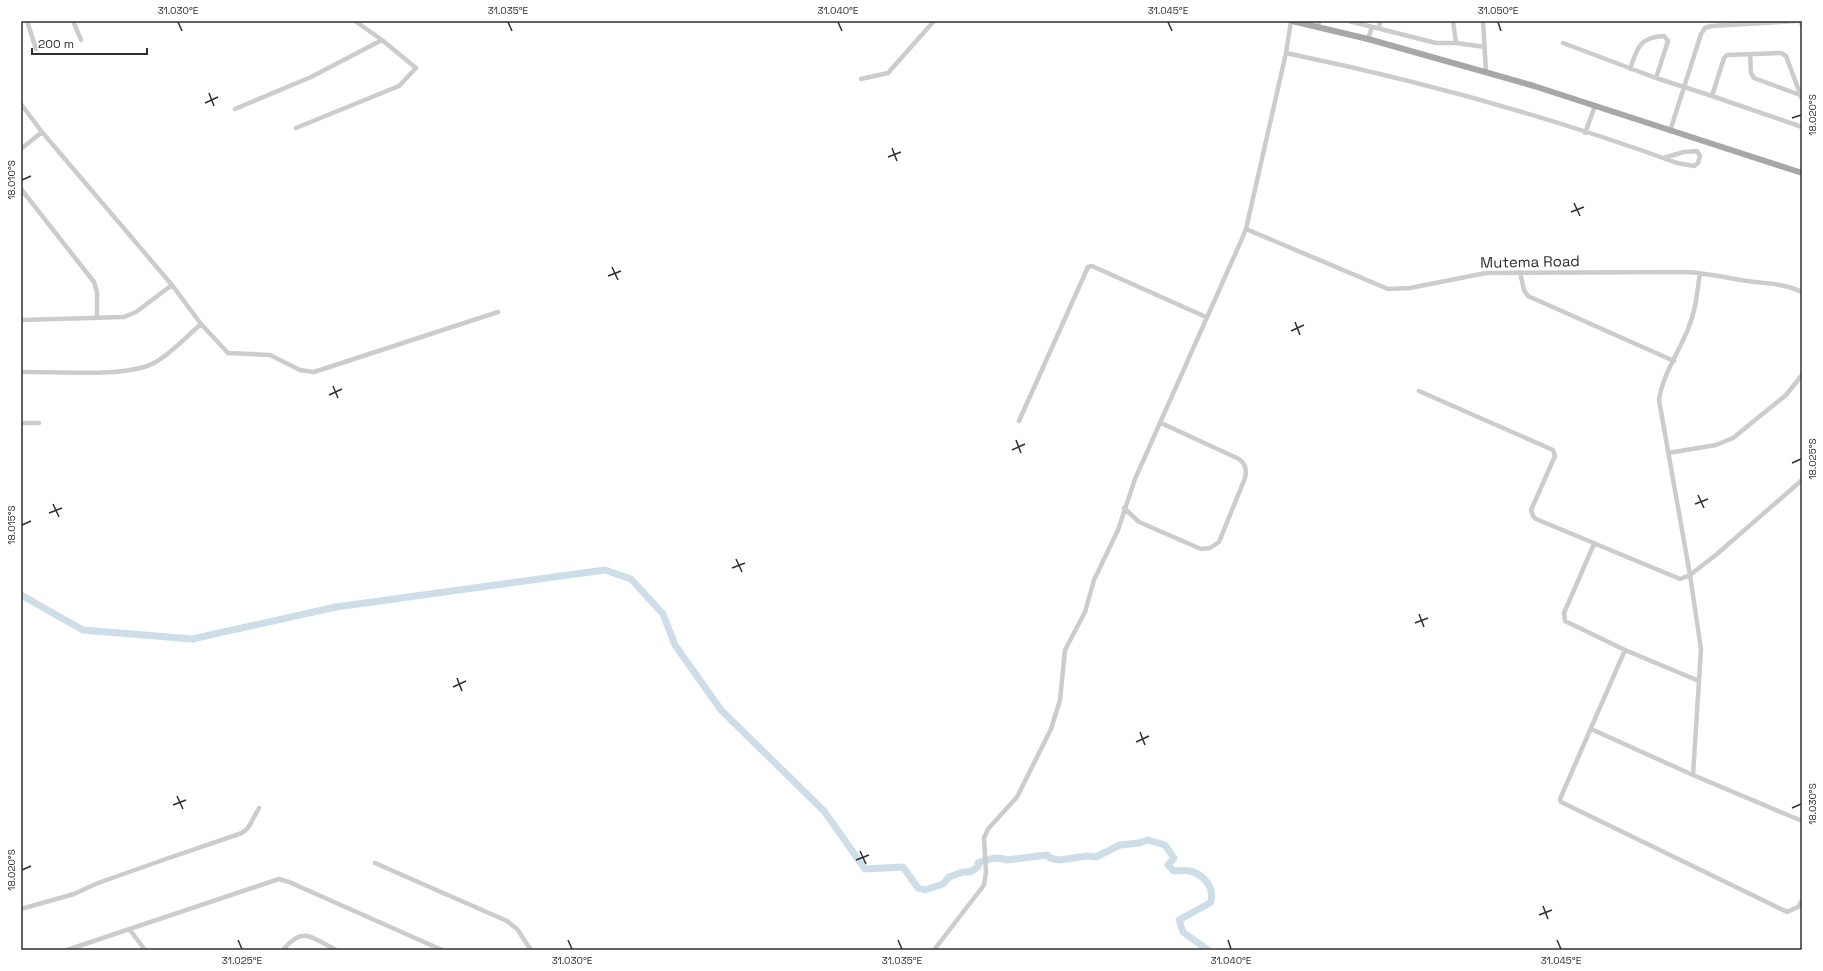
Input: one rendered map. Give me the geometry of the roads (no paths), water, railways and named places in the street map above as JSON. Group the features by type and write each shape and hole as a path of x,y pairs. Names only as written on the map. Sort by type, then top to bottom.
{"main road":[{"path":"1292,21 1319,24 1486,72 1802,173"}],"street":[{"path":"28,21 36,49"},
{"path":"73,21 81,40"},
{"path":"296,128 399,86 416,68 382,40 355,21"},
{"path":"861,79 888,73 934,21"},
{"path":"934,950 984,885 986,856 984,838 988,829 1017,797 1051,729 1060,700 1065,650 1085,612 1094,580 1118,530 1124,508 1135,479 1246,229 1292,21"},
{"path":"1350,21 1436,43 1456,43 1485,47"},
{"path":"1379,28 1380,21"},
{"path":"1453,21 1456,43"},
{"path":"1482,21 1486,72"},
{"path":"1670,130 1683,87 1705,28 1711,26 1797,21"},
{"path":"1800,21 1802,25"},
{"path":"1368,39 1372,27"},
{"path":"1630,69 1639,45 1648,40 1664,36 1668,41 1656,78"},
{"path":"235,109 311,77 382,40"},
{"path":"1563,43 1630,69 1802,127"},
{"path":"1286,53 1349,66 1414,82 1663,158 1692,166 1696,165 1700,156 1697,151 1692,150 1663,158"},
{"path":"1712,96 1726,56 1729,54 1781,53 1784,54 1801,97"},
{"path":"1750,54 1751,73 1754,78 1801,97"},
{"path":"21,104 42,132 172,285 201,324 228,353 270,355 300,370 314,372 498,312"},
{"path":"1585,133 1595,106"},
{"path":"21,148 42,132"},
{"path":"21,189 94,282 97,292 97,318"},
{"name":"Mutema Road","path":"1246,229 1388,289 1410,288 1486,273 1700,272 1750,281 1782,284 1802,292"},
{"path":"1019,420 1088,267 1092,266 1206,318"},
{"path":"1520,272 1524,290 1528,296 1674,361"},
{"path":"1693,775 1701,649 1690,575 1659,400 1662,388 1693,316 1700,272"},
{"path":"21,320 124,317 132,314 172,285"},
{"path":"21,372 119,371 148,366 161,358 201,324"},
{"path":"1668,453 1716,445 1733,438 1786,396 1802,375"},
{"path":"1419,391 1553,450 1555,456 1531,510 1533,516 1594,544 1680,579 1690,575 1717,554 1802,480"},
{"path":"21,423 39,423"},
{"path":"1124,508 1139,522 1201,548 1210,548 1219,542 1247,472 1244,462 1161,423"},
{"path":"1594,544 1564,613 1564,618 1568,623 1625,650 1698,681"},
{"path":"1625,650 1560,799 1562,804 1787,912 1798,907 1802,900"},
{"path":"1591,729 1693,775 1801,819"},
{"path":"21,909 74,894 121,875 242,833 248,828 259,808"},
{"path":"375,863 507,921 517,929 531,950"},
{"path":"67,950 279,879 289,882 442,950"},
{"path":"130,930 144,950"},
{"path":"283,950 294,938 304,935 310,936 336,950"}],"waterway":[{"path":"21,595 83,630 192,639 336,607 605,570 631,579 663,614 675,645 721,710 824,811 865,869 903,867 918,888 925,890 943,884 949,877 963,872 970,872 978,867 978,863 989,859 1000,858 1007,860 1047,855 1050,858 1059,860 1087,856 1096,857 1120,845 1139,843 1148,840 1165,845 1174,858 1168,865 1174,871 1188,871 1195,873 1200,875 1208,883 1211,893 1210,903 1179,920 1183,932 1208,950"}]}
